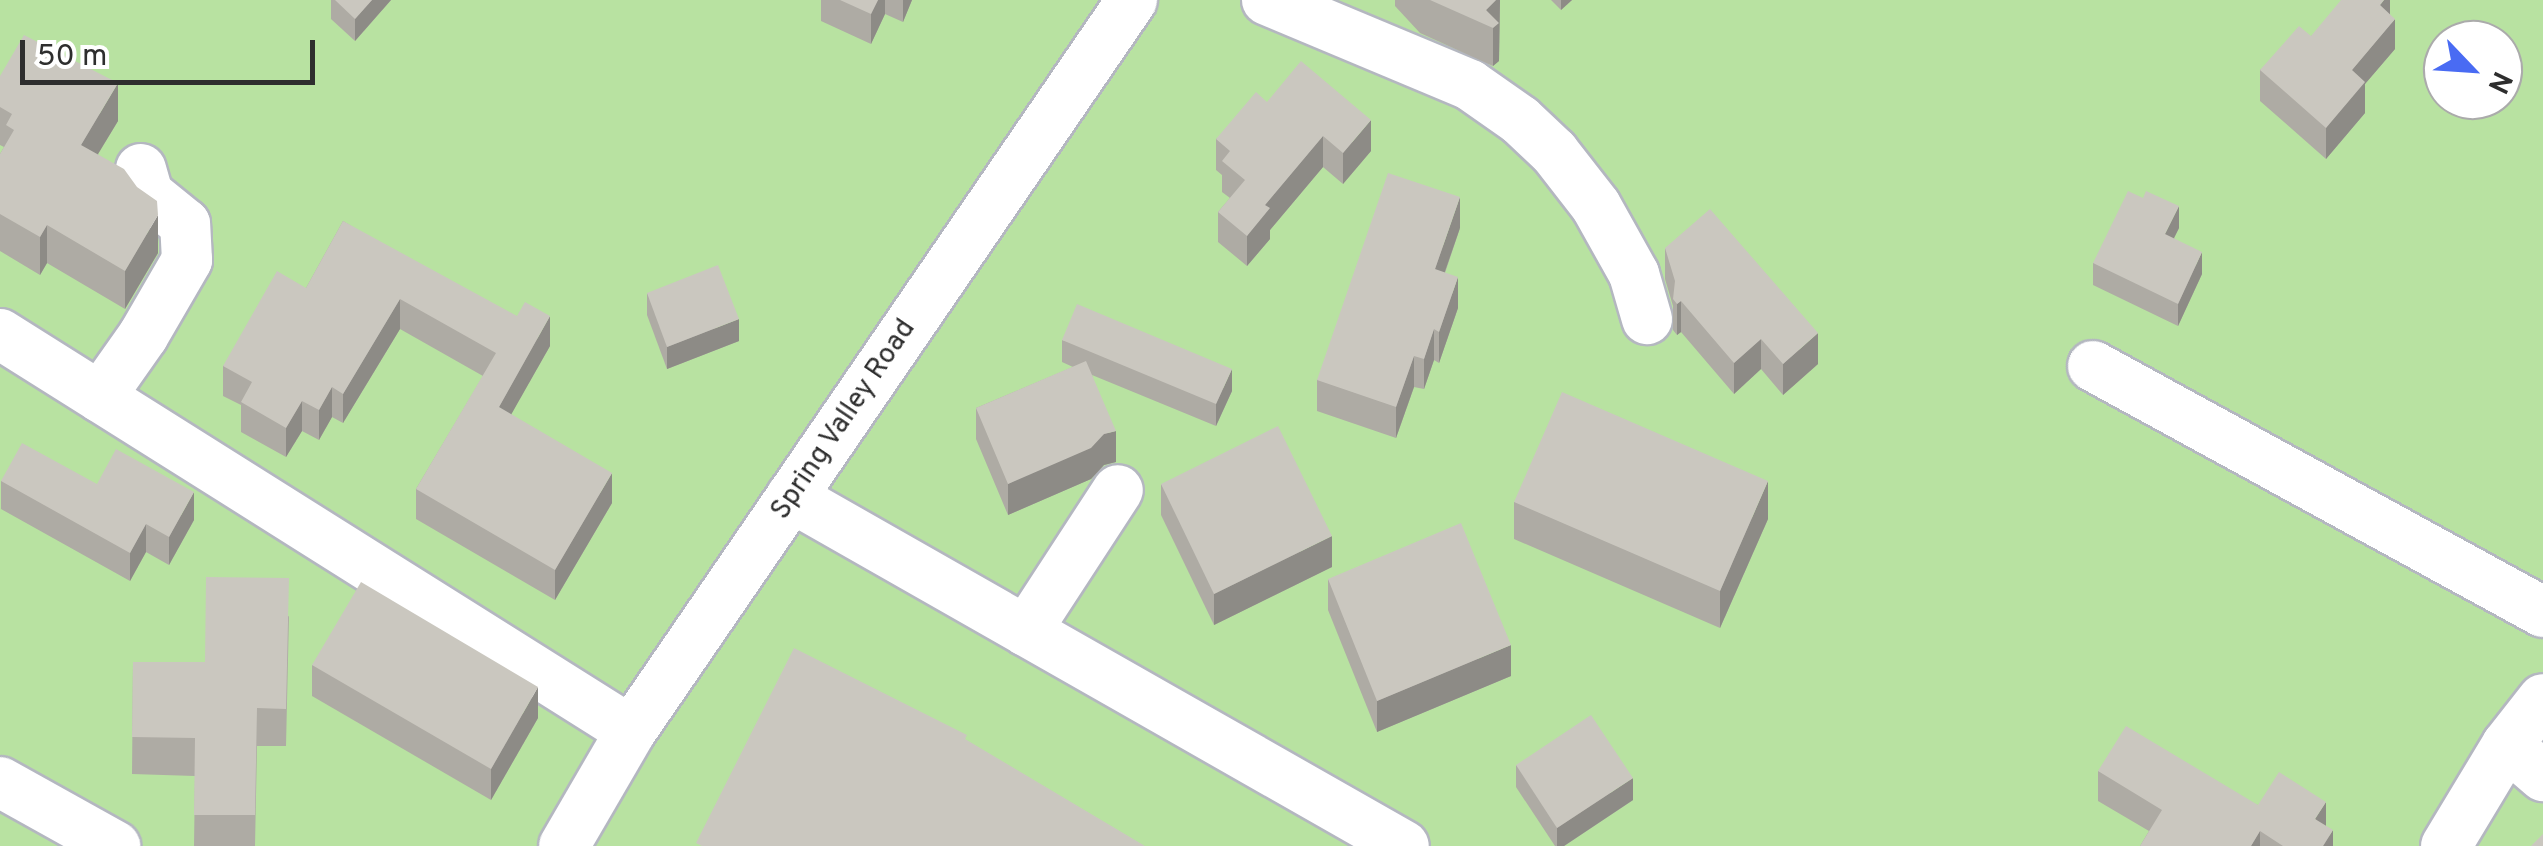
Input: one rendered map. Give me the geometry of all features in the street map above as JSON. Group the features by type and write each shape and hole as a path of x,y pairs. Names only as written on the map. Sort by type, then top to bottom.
{"street":[{"name":"Spring Valley Road","path":"564,846 631,730 1132,0"},
{"path":"1268,0 1470,85 1520,120 1554,152 1596,206 1634,274 1647,319"},
{"path":"100,397 143,336 187,260 185,224 148,194 140,168"},
{"path":"0,334 631,730"},
{"path":"2093,366 2543,612"},
{"path":"1026,631 1118,490"},
{"path":"792,497 1404,846"},
{"path":"2446,846 2525,761 2543,699"},
{"path":"0,782 115,846"}],"green space":[{"path":"0,0 2543,0 2543,846 0,846"}],"building":[{"path":"335,0 372,0 355,19"},
{"path":"840,0 878,0 871,14"},
{"path":"1430,0 1496,0 1486,10 1499,23 1493,28"},
{"path":"2341,0 2384,0 2380,5 2395,19 2352,70 2365,82 2326,128 2260,70 2299,26 2311,36"},
{"path":"24,35 118,83 81,145 124,169 137,187 157,201 158,215 125,271 47,225 40,237 0,214 0,154 14,130 6,125 12,114 0,107 0,76"},
{"path":"1301,61 1371,120 1343,153 1323,136 1265,205 1270,208 1247,236 1218,212 1245,180 1222,161 1230,151 1216,139 1256,92 1267,102"},
{"path":"1388,173 1460,197 1435,269 1458,277 1439,332 1434,329 1424,359 1414,356 1396,407 1317,380"},
{"path":"2128,191 2143,198 2146,191 2179,206 2165,234 2202,252 2178,304 2093,263"},
{"path":"1710,209 1818,333 1783,364 1761,339 1734,363 1681,301 1677,304 1673,299 1675,281 1665,248"},
{"path":"343,221 517,316 525,302 550,316 499,407 612,473 555,570 416,489 496,353 400,299 343,394 332,387 319,410 302,401 286,428 241,402 252,382 223,366 277,271 306,288"},
{"path":"718,265 739,319 667,347 647,293"},
{"path":"1077,304 1232,369 1216,404 1062,340"},
{"path":"1086,361 1116,431 1104,434 1091,448 1008,484 976,408"},
{"path":"1562,392 1768,481 1720,591 1514,502"},
{"path":"1278,426 1332,536 1214,594 1161,484"},
{"path":"22,443 97,484 116,449 194,492 169,537 146,524 130,553 1,481"},
{"path":"1461,523 1511,645 1377,701 1328,579"},
{"path":"206,577 289,578 286,709 257,708 255,815 194,815 195,738 132,737 133,662 205,662"},
{"path":"361,582 538,687 491,769 312,665"},
{"path":"794,648 967,735 965,739 1145,846 696,843"},
{"path":"1591,715 1633,778 1557,828 1516,765"},
{"path":"2126,726 2258,805 2279,772 2326,802 2315,819 2333,830 2323,846 2283,846 2260,831 2251,846 2140,846 2162,810 2098,771"},
{"path":"2543,834 2543,846 2531,846"}]}
